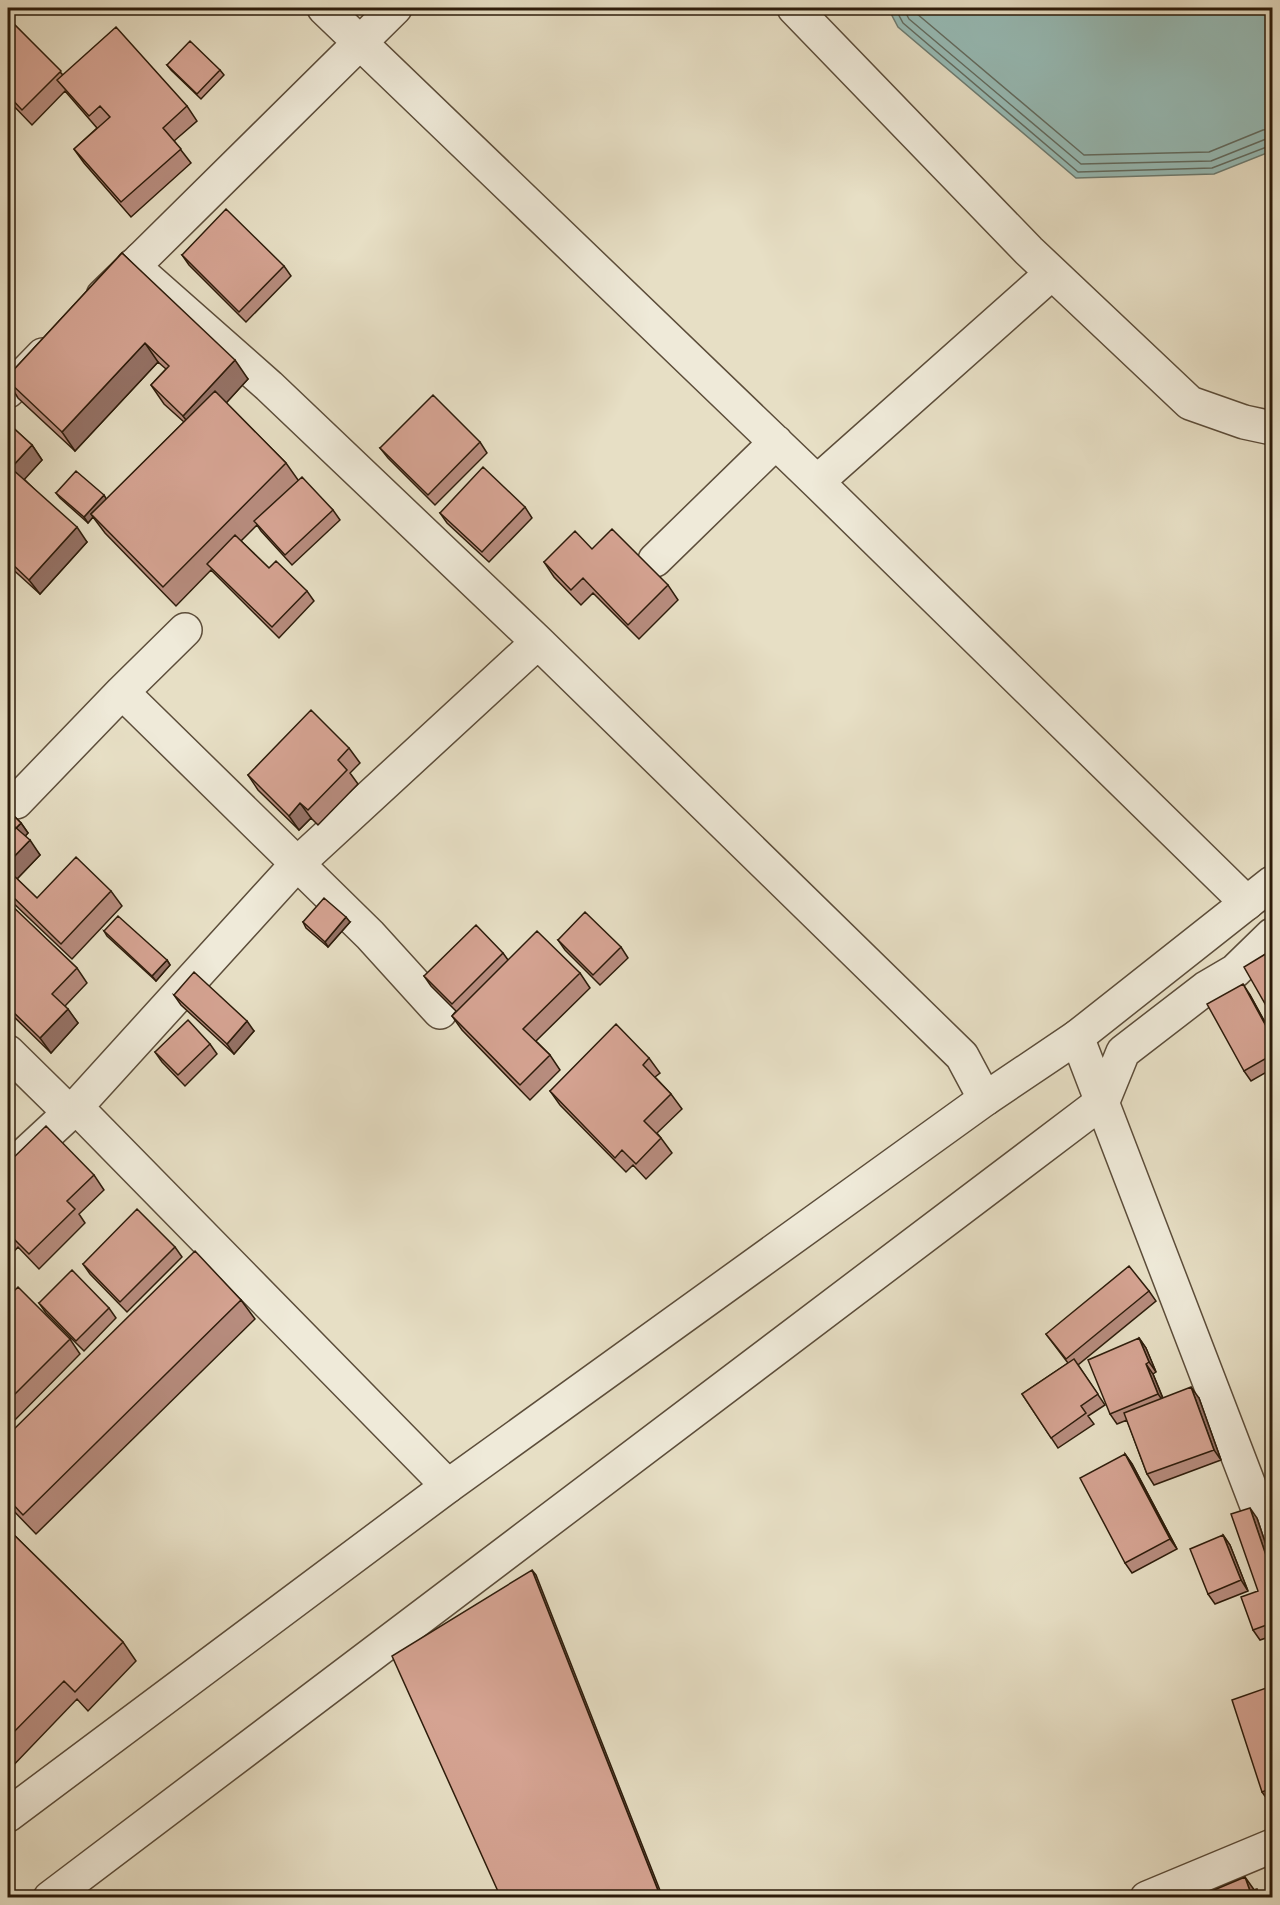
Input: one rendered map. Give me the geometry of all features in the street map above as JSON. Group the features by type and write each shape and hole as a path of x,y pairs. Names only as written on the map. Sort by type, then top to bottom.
{"street":[{"path":"324,8 776,442 1246,903"},
{"path":"8,391 395,8"},
{"path":"794,8 1052,273 1190,403 1244,422 1272,428"},
{"path":"137,263 538,642 962,1056 985,1100"},
{"path":"817,482 1052,273"},
{"path":"655,561 776,442"},
{"path":"16,802 185,630"},
{"path":"8,1170 76,1107 297,864 538,642"},
{"path":"122,692 370,935 440,1012"},
{"path":"8,1815 448,1486 985,1100 1077,1037 1272,883"},
{"path":"1210,933 1235,970"},
{"path":"50,1898 1103,1101 1123,1052 1206,988 1235,970 1272,935"},
{"path":"1077,1037 1272,1545"},
{"path":"8,1052 67,1110 76,1107"},
{"path":"76,1107 448,1486"},
{"path":"1147,1898 1272,1846"}],"water":[{"path":"888,8 1272,8 1272,151 1214,174 1076,178 898,27"}],"building":[{"path":"8,18 61,71 22,110 8,95"},
{"path":"116,27 187,106 163,128 181,149 121,202 74,149 110,117 100,106 89,116 57,80"},
{"path":"190,41 220,70 197,94 167,65"},
{"path":"226,209 284,266 239,312 182,255"},
{"path":"122,253 235,360 183,416 151,385 169,366 145,343 62,432 8,381 8,376"},
{"path":"215,391 286,463 163,587 91,514"},
{"path":"433,395 480,442 428,495 380,448"},
{"path":"8,423 32,445 11,468 77,527 29,580 8,560"},
{"path":"483,467 525,507 482,552 440,513"},
{"path":"76,471 104,495 84,517 56,493"},
{"path":"302,477 333,510 285,555 254,521"},
{"path":"612,529 668,585 628,625 583,578 571,590 544,562 575,531 592,549"},
{"path":"235,535 269,568 276,561 307,591 272,627 207,564"},
{"path":"311,710 349,748 338,760 347,770 308,810 300,803 289,816 248,775"},
{"path":"8,810 21,823 8,836"},
{"path":"15,827 30,840 8,863 8,836"},
{"path":"76,857 111,891 61,944 8,892 8,870 37,898"},
{"path":"324,898 346,917 325,942 303,922"},
{"path":"8,902 77,968 52,994 68,1009 40,1038 8,1007"},
{"path":"585,912 621,947 593,975 558,940"},
{"path":"118,916 167,960 152,976 104,931"},
{"path":"476,925 503,953 452,1004 424,976"},
{"path":"537,931 580,973 523,1029 550,1055 520,1085 452,1016"},
{"path":"1272,950 1272,1016 1244,967"},
{"path":"194,972 247,1021 227,1044 174,995"},
{"path":"1243,984 1272,1037 1272,1055 1244,1071 1207,1004"},
{"path":"188,1020 210,1044 178,1075 155,1052"},
{"path":"616,1024 649,1058 643,1065 671,1094 644,1121 661,1138 636,1164 622,1150 615,1158 550,1091"},
{"path":"46,1126 94,1175 67,1201 75,1209 29,1254 8,1233 8,1163"},
{"path":"137,1209 175,1247 120,1302 83,1264"},
{"path":"195,1251 241,1300 23,1515 8,1499 8,1435"},
{"path":"1129,1266 1149,1291 1066,1359 1046,1334"},
{"path":"72,1270 109,1308 76,1341 39,1303"},
{"path":"18,1287 70,1339 8,1401 8,1297"},
{"path":"1139,1338 1158,1394 1110,1414 1088,1360"},
{"path":"1074,1359 1098,1394 1081,1406 1086,1413 1051,1438 1022,1394"},
{"path":"1191,1387 1214,1450 1147,1474 1124,1413"},
{"path":"1125,1454 1170,1539 1125,1563 1080,1478"},
{"path":"1250,1508 1272,1573 1272,1623 1253,1630 1241,1597 1258,1591 1231,1514"},
{"path":"8,1529 123,1642 75,1692 64,1681 8,1738"},
{"path":"1223,1535 1241,1580 1208,1594 1190,1549"},
{"path":"532,1570 661,1898 501,1898 392,1656"},
{"path":"1272,1686 1272,1788 1262,1792 1232,1700"},
{"path":"1245,1877 1250,1891 1257,1889 1260,1898 1195,1898"}]}
